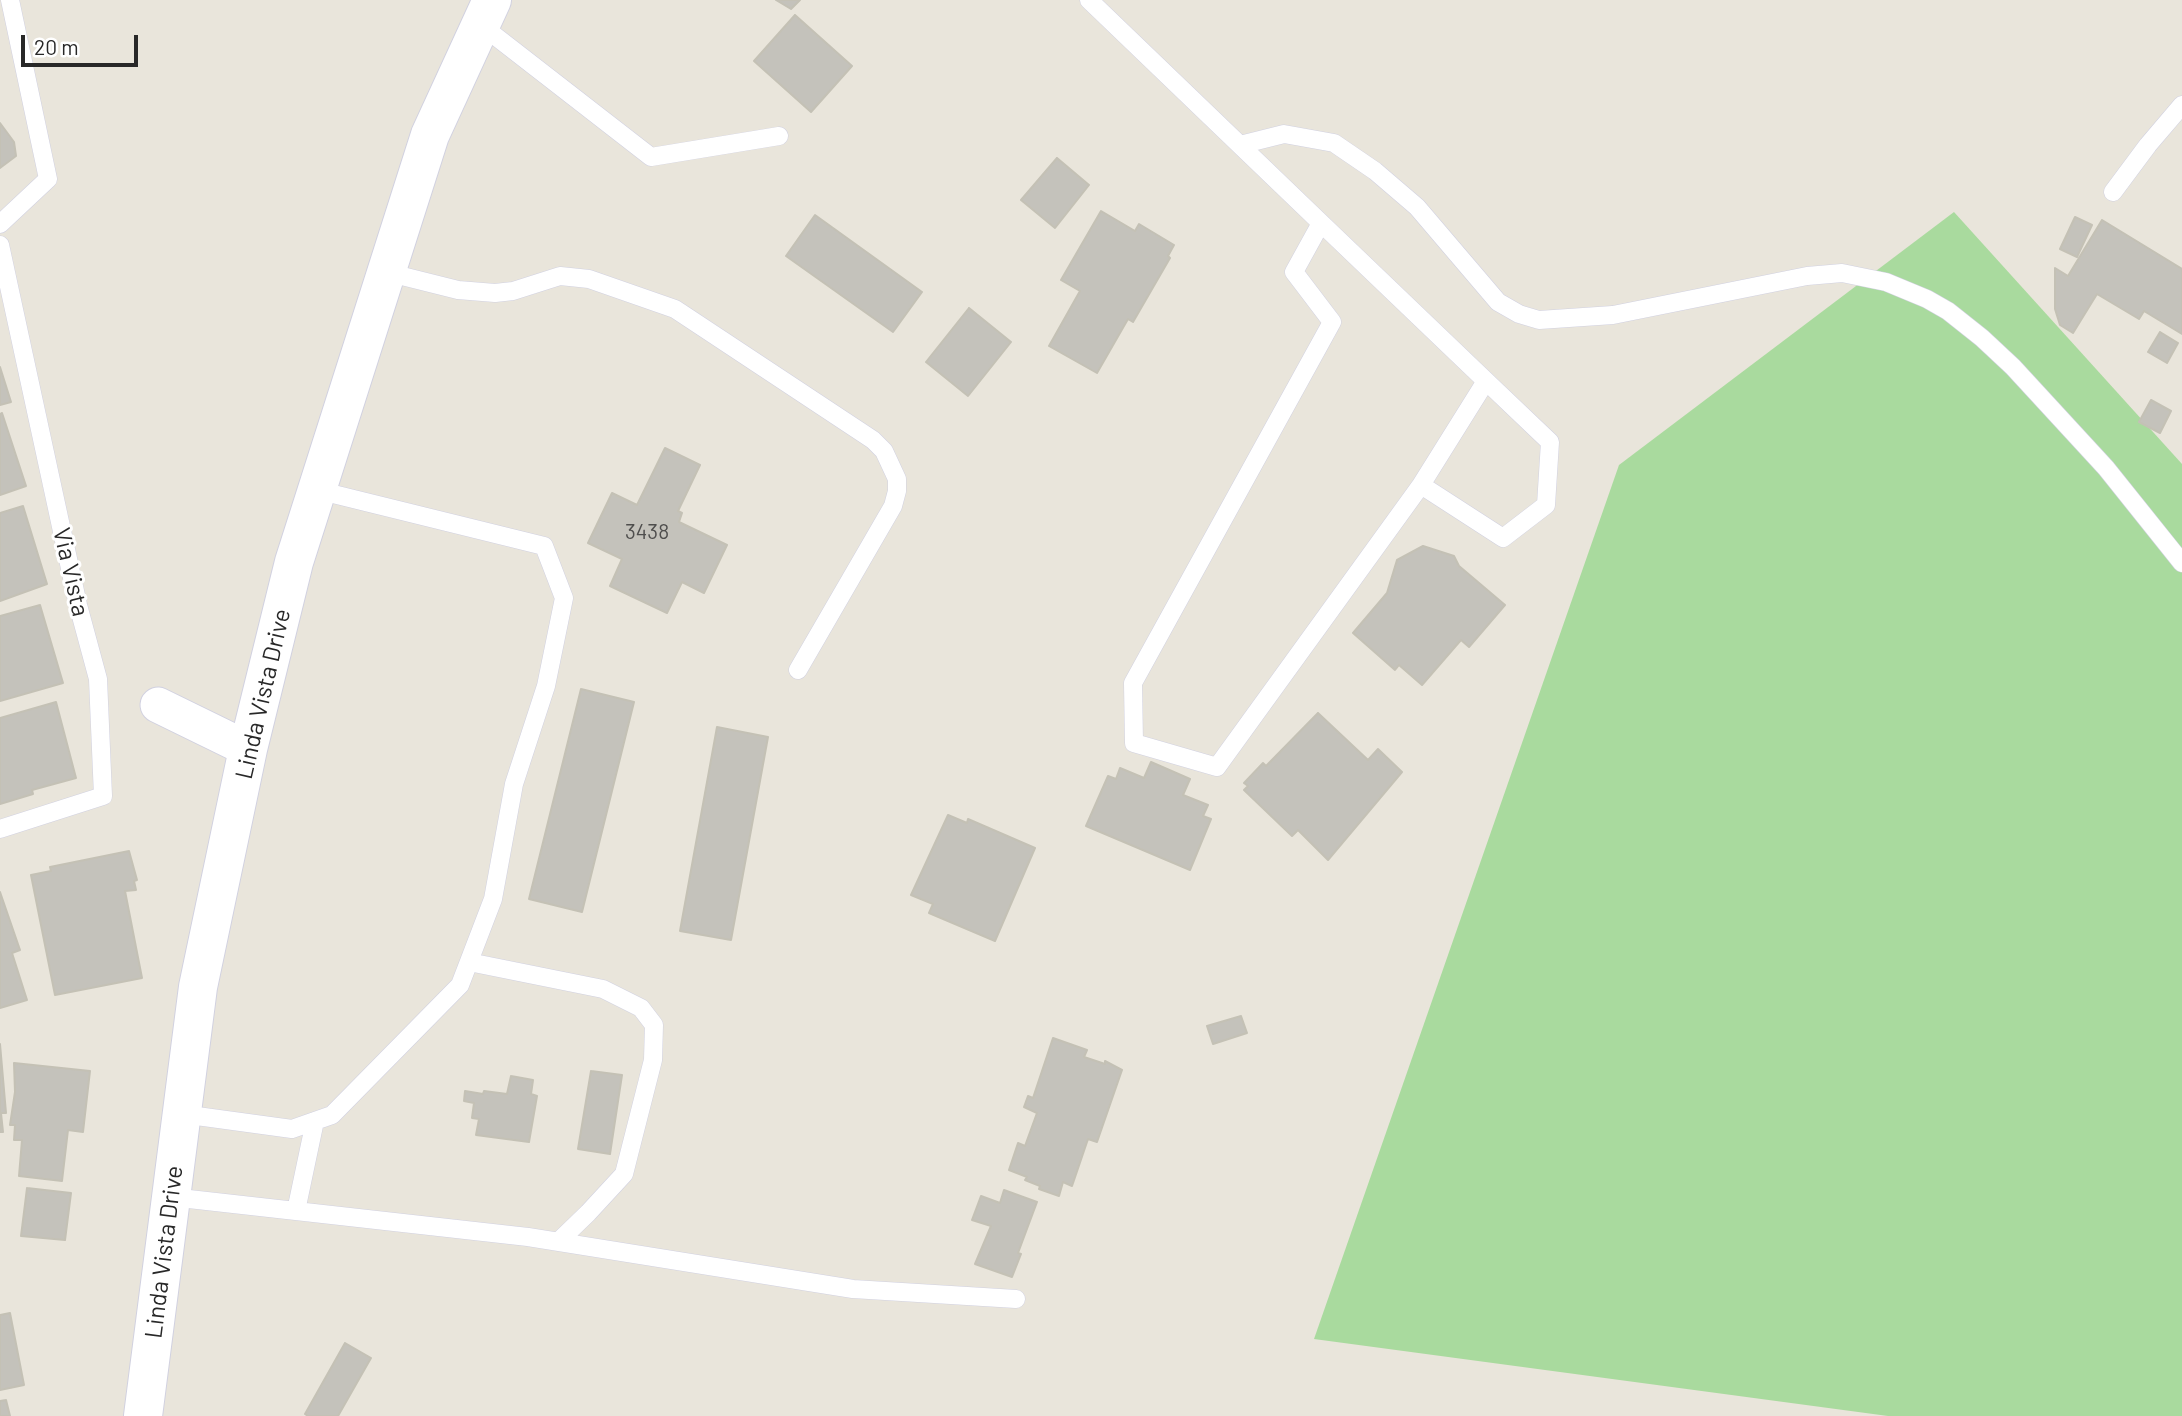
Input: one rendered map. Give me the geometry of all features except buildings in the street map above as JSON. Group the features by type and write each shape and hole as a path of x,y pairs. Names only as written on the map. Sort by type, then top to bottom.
{"street":[{"name":"Linda Vista Drive","path":"143,1416 198,987 248,749 294,562 430,135 486,13"},
{"path":"158,705 248,749"}],"lane":[{"path":"0,224 48,179 10,0"},
{"path":"1089,0 1550,442 1546,505 1503,538 1421,485"},
{"path":"486,13 650,157 779,136"},
{"path":"2113,192 2182,105"},
{"path":"1240,145 1284,134 1334,143 1376,171 1416,206 1498,302 1519,314 1539,320 1613,314 1794,278 1842,273 1885,282 1927,299 1948,311 2013,367 2106,468 2182,563"},
{"path":"1321,223 1294,272 1332,322 1133,683 1134,743 1217,767 1421,485 1486,381"},
{"name":"Via Vista","path":"0,245 78,606 99,679 103,796 0,829"},
{"path":"386,272 458,290 495,293 513,291 560,275 589,279 675,309 873,440 884,451 897,479 893,506 798,670"},
{"path":"182,1114 292,1129 332,1115 460,985 492,899 514,784 546,687 564,598 544,546 317,490"},
{"path":"469,962 603,989 641,1008 654,1025 653,1059 624,1174 558,1242"},
{"path":"296,1211 315,1121"},
{"path":"171,1197 558,1242 853,1289 1016,1298"}],"green space":[{"path":"1954,212 2182,464 2182,1416 1888,1416 1314,1339 1619,465"}]}
